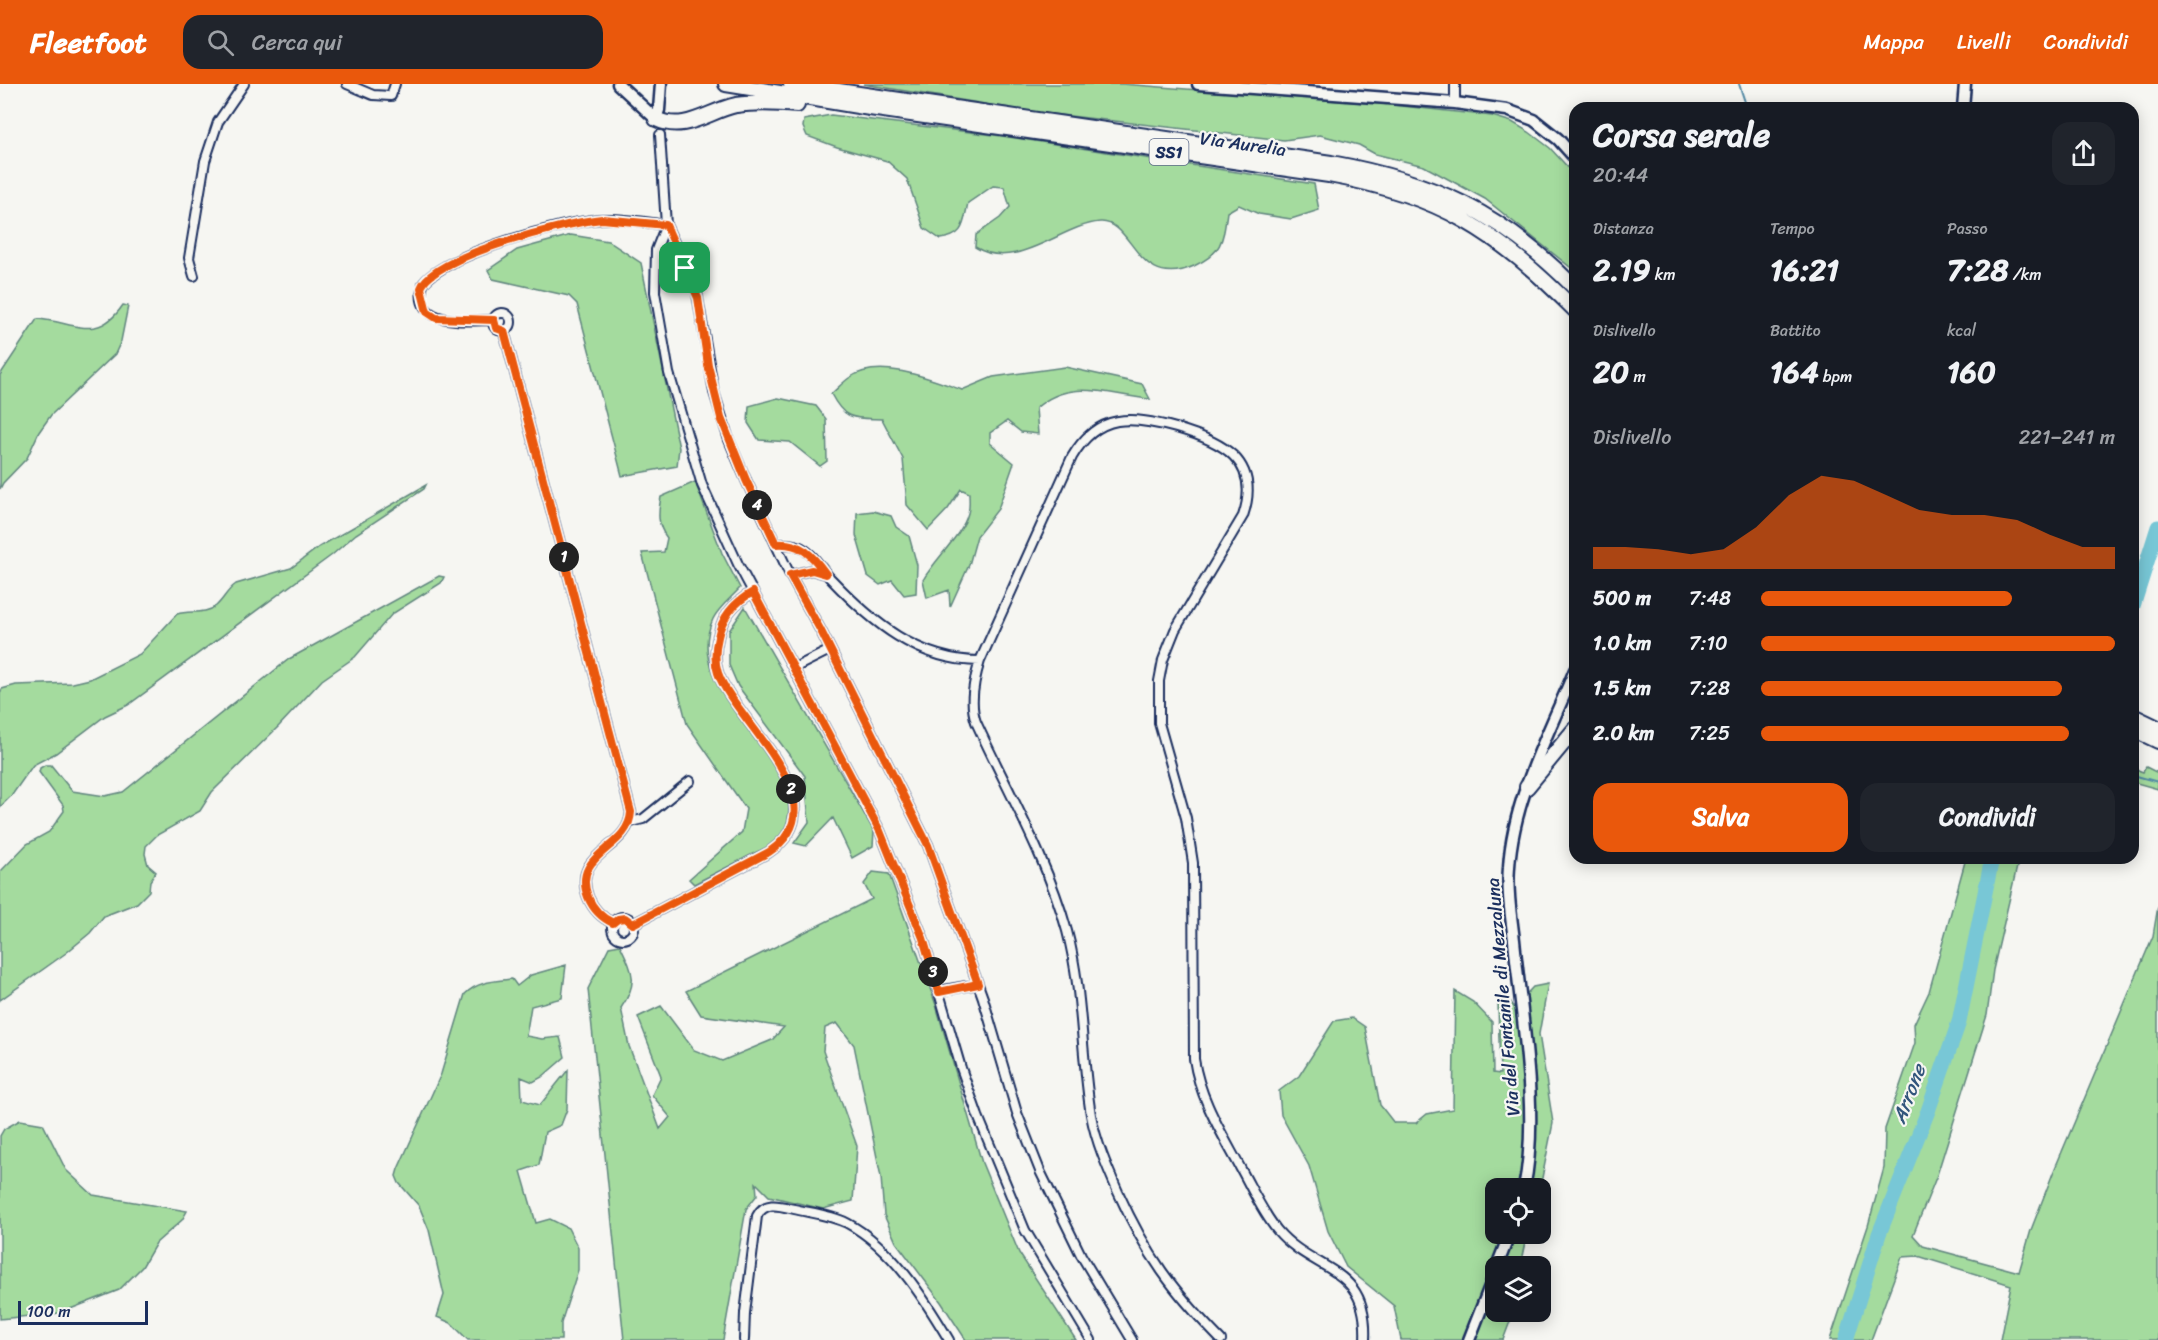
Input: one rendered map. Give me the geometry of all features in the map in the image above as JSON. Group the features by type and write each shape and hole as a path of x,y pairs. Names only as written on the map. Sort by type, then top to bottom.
{"highway":[{"name":"Via Aurelia","path":"726,84 1329,175 1399,190 1435,204 1480,229 1526,263 1569,305"},
{"name":"Via Aurelia","path":"791,84 1331,163 1388,174 1438,191 1488,217 1534,251 1569,283"},
{"path":"656,119 671,124 682,123 730,107 770,103 956,120"},
{"path":"2139,719 2158,728"},
{"path":"2139,732 2158,741"},
{"path":"1527,787 1569,736"}],"street":[{"path":"194,276 189,258 205,161 218,122 244,84"},
{"path":"347,84 373,94 392,96 395,84"},
{"path":"618,84 656,119 661,84"},
{"path":"1198,84 1494,107 1526,116 1543,126 1569,152"},
{"path":"1455,84 1455,103"},
{"path":"1964,102 1965,84"},
{"path":"660,135 666,225 698,298 708,365 721,418 746,480 790,575 928,845 978,984 1008,1086 1040,1170 1081,1255 1132,1340"},
{"path":"494,320 436,318 427,312 422,299 423,284 440,268 559,226 613,219 666,225"},
{"path":"666,225 656,250 655,278 672,383 706,496 753,592 880,831 923,938 973,1105 1017,1212 1041,1260 1091,1340"},
{"path":"494,320 500,313 508,315 511,326 504,331"},
{"path":"494,320 496,328 504,331"},
{"path":"504,331 627,794 631,822 624,834 595,858 586,875 586,888 590,901 601,916 613,923"},
{"path":"1221,1340 1182,1299 1151,1258 1105,1164 1091,1113 1076,978 1064,921 1046,873 974,717 974,688 980,661 1072,457 1093,432 1113,422 1145,420 1208,438 1233,455 1243,471 1247,484 1245,512 1171,639 1162,660 1158,687 1160,729 1186,818 1193,863 1195,1065 1201,1090 1212,1116 1271,1222 1293,1245 1351,1285 1364,1312 1365,1340"},
{"path":"776,544 800,546 863,610 903,641 944,657 980,661"},
{"path":"790,575 812,570 826,574"},
{"path":"633,924 769,852 782,842 792,823 794,801 789,782 725,687 716,662 716,643 723,618 744,597 753,592"},
{"path":"794,668 830,650"},
{"name":"Via del Fontanile di Mezzaluna","path":"1525,1178 1530,1112 1508,880 1514,829 1527,787 1569,685"},
{"path":"631,822 643,819 690,781"},
{"path":"613,923 625,918 633,924"},
{"path":"613,923 614,935 624,939 632,934 633,924"},
{"path":"939,992 978,984"},
{"path":"744,1340 757,1215 765,1207 776,1205 825,1215 856,1229 893,1261 911,1281 949,1340"},
{"path":"1469,1340 1485,1299"}],"green space":[{"path":"863,84 1122,84 1393,105 1492,116 1512,122 1529,132 1550,148 1569,169 1569,266 1485,199 1424,166 1375,154 1359,145 1320,135 1284,140 1034,112"},
{"path":"831,115 1002,136 1314,184 1319,210 1291,219 1259,214 1239,205 1227,212 1224,231 1216,251 1194,266 1175,271 1160,270 1148,263 1121,232 1111,224 1100,222 1085,225 1022,251 991,254 975,247 976,235 1000,218 1010,207 1004,187 993,186 968,203 964,223 959,232 940,239 924,228 907,179 887,161 807,136 803,127 804,120"},
{"path":"571,235 608,241 641,263 679,448 677,466 622,476 577,304 569,296 493,279 488,270 517,250"},
{"path":"123,305 128,306 121,341 115,354 51,415 39,432 27,458 0,489 0,375 37,319 73,326 94,327 104,324"},
{"path":"1065,367 1142,384 1150,399 1076,390 1049,399 1036,408 1038,434 1021,432 1007,421 990,433 990,443 1014,463 998,509 977,536 969,565 950,607 949,590 927,598 923,580 961,529 969,508 969,493 961,489 948,509 928,530 907,505 903,459 882,419 857,418 846,414 831,394 849,378 875,369 905,372 962,390 993,377"},
{"path":"778,398 816,406 826,419 827,461 820,466 790,442 759,440 748,423 749,406"},
{"path":"695,482 722,553 740,588 713,619 707,646 712,671 725,696 777,768 787,793 788,819 782,835 773,845 694,884 689,879 742,832 746,809 687,724 642,553 664,552 667,538 659,519 661,497"},
{"path":"426,485 424,489 356,534 332,555 128,705 105,716 56,753 33,765 12,795 0,807 0,693 2,689 16,685 73,683 90,679 140,654 177,614 212,609 236,584 291,568 319,547"},
{"path":"873,511 891,516 896,527 909,536 917,565 916,593 904,595 892,580 880,585 868,576 856,535 857,513"},
{"path":"439,576 444,577 441,583 392,614 355,657 322,680 212,792 200,811 157,835 146,846 145,854 148,865 156,872 150,881 149,891 137,903 104,916 90,933 66,953 0,1000 0,872 27,844 49,832 64,811 63,805 39,772 40,768 51,765 72,791 105,796 123,792 289,659"},
{"path":"745,607 874,831 873,846 852,858 833,818 806,846 794,843 809,822 805,776 738,686 729,665 729,631"},
{"path":"2146,767 2158,773 2158,789 2139,784 2139,770 2143,772"},
{"path":"1964,864 2018,864 1993,970 1987,1015 1937,1175 1913,1235 1923,1246 2019,1272 2031,1230 2053,1173 2153,936 2158,906 2158,1340 2000,1340 2011,1285 1918,1256 1902,1257 1871,1340 1830,1340 1868,1226 1884,1168 1885,1129 1915,1043 1914,1024 1929,992"},
{"path":"873,872 889,874 936,1005 982,1163 1019,1253 1076,1340 966,1340 896,1242 884,1215 881,1177 854,1045 837,1023 825,1028 823,1051 857,1146 853,1201 823,1209 769,1196 756,1183 757,1195 746,1209 723,1340 624,1340 588,989 609,947 620,945 631,970 632,984 621,1008 629,1046 660,1129 670,1117 652,1095 661,1076 638,1017 661,1006 694,1050 722,1061 772,1040 784,1027 701,1015 686,991 872,899 864,884"},
{"path":"566,965 562,998 531,1006 526,1036 542,1039 560,1037 565,1057 533,1082 521,1077 522,1100 540,1105 568,1070 567,1109 561,1125 545,1132 539,1165 521,1171 536,1223 550,1219 568,1228 578,1248 578,1270 561,1323 561,1340 468,1340 451,1323 437,1317 444,1295 429,1230 419,1206 399,1183 396,1176 441,1074 465,994 475,986 493,981 512,979 517,986 531,975"},
{"path":"1548,984 1539,1034 1553,1123 1542,1178 1485,1178 1485,1244 1525,1244 1522,1256 1485,1256 1485,1322 1510,1322 1503,1340 1401,1340 1394,1306 1346,1267 1328,1231 1309,1166 1281,1115 1279,1091 1299,1076 1334,1021 1352,1018 1365,1027 1380,1105 1394,1123 1416,1123 1427,1114 1453,1109 1455,991 1473,1002 1492,1022 1493,1073 1500,1074 1498,1004 1504,993 1514,1007 1533,987"},
{"path":"20,1120 43,1124 66,1170 93,1195 187,1211 182,1220 156,1243 142,1267 119,1290 60,1313 0,1319 0,1136 4,1129"}],"waterway":[{"path":"1739,84 1745,102"},
{"name":"Arrone","path":"2139,587 2158,527"},
{"path":"2139,777 2158,782"},
{"name":"Arrone","path":"1846,1340 1879,1234 1928,1111 1959,1022 1991,864"}],"route":[{"path":"602,219 624,219 666,225 674,238 685,268 698,298 705,353 714,393 729,440 776,544 800,546 818,562 826,574 812,570 790,575 821,631 928,845 978,984 939,992 923,938 880,831 753,592 744,597 723,618 715,656 725,687 789,782 794,801 794,813 787,835 776,848 633,924 625,918 613,923 605,920 590,901 585,880 587,870 599,854 624,834 631,822 631,812 504,331 494,326 494,320 436,318 427,312 421,288 426,279 440,268 481,251 559,226 602,219"}]}
